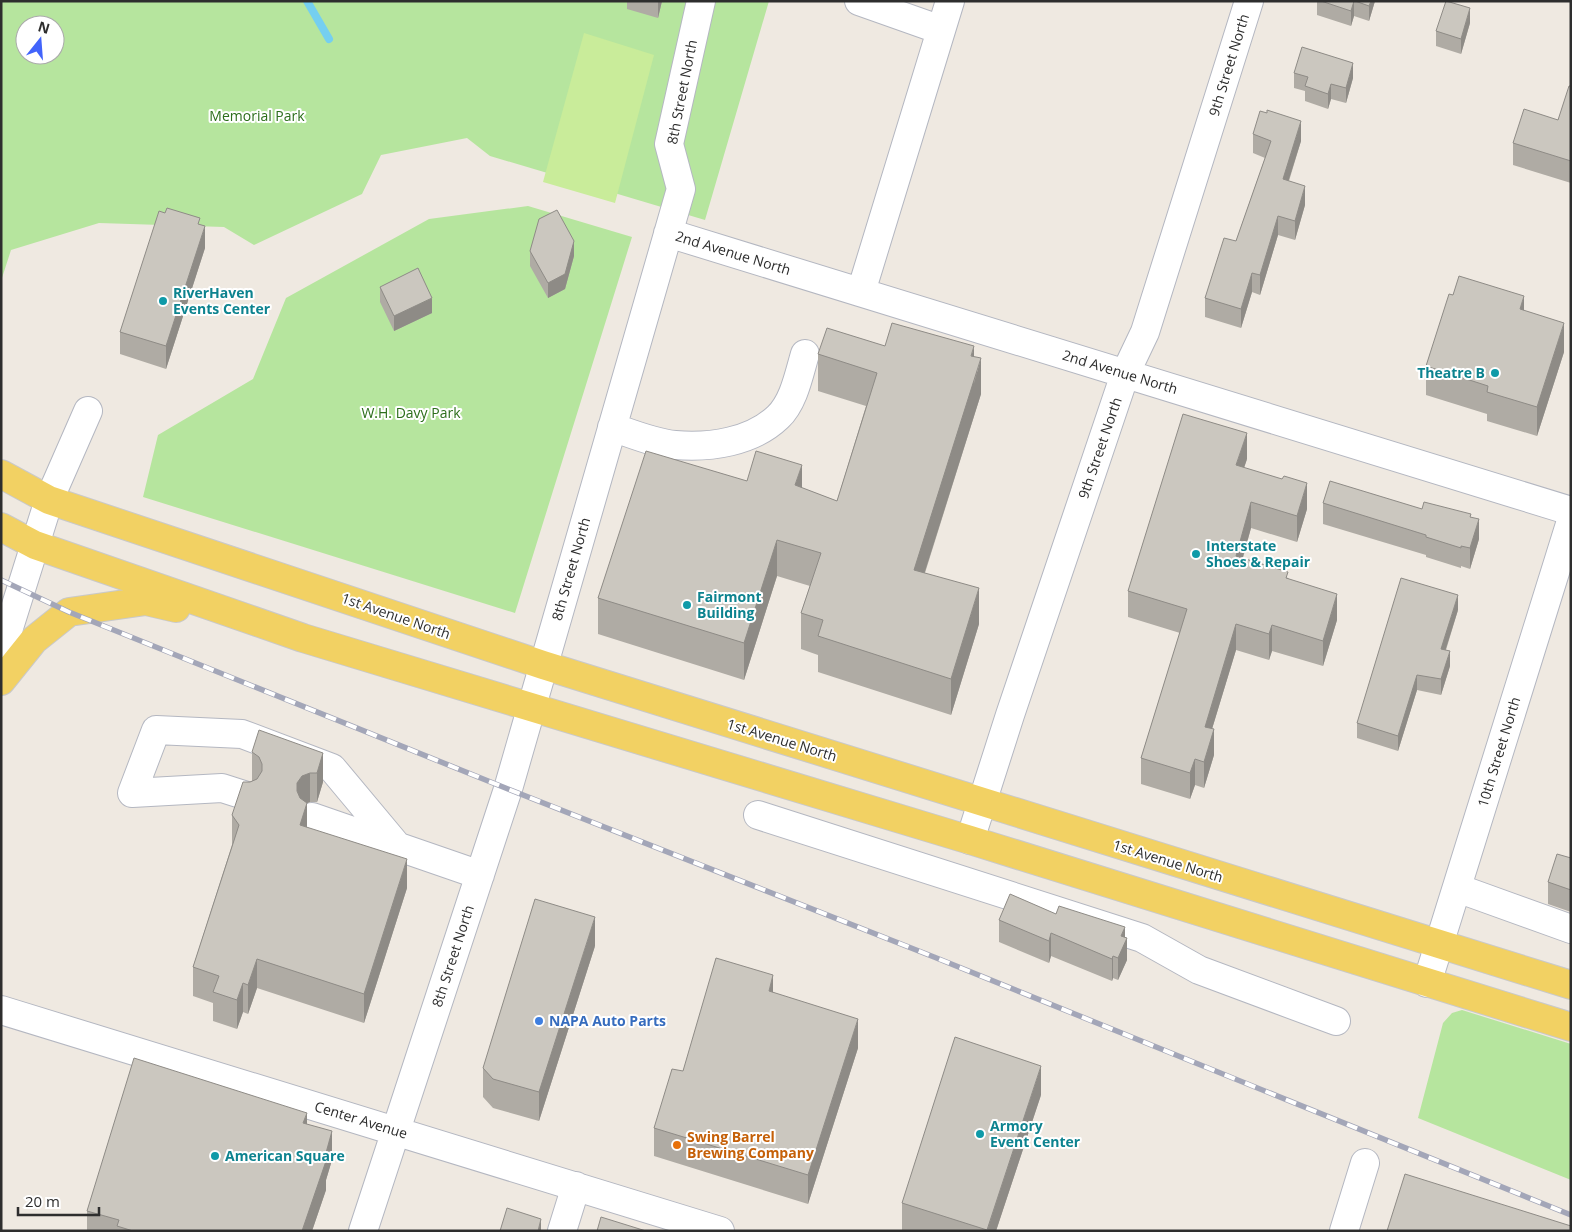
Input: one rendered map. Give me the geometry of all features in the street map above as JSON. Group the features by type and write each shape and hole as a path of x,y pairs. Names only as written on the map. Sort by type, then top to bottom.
{"main road":[{"name":"1st Avenue North","path":"1,474 49,500 543,666 1439,946 1571,985"},
{"path":"1,527 35,545 302,638 970,840 1571,1027"},
{"path":"1,681 34,640 70,612 100,606 146,601 302,638"}],"street":[{"name":"8th Street North","path":"363,1231 508,789 530,707 681,188 669,144 701,1"},
{"path":"859,1 941,30"},
{"path":"861,292 950,1"},
{"name":"9th Street North","path":"970,840 1125,374 1145,332 1249,1"},
{"name":"2nd Avenue North","path":"668,233 1571,512"},
{"path":"612,427 674,445 716,445 753,434 779,416 795,388 805,354"},
{"path":"1,653 49,500 88,411"},
{"name":"10th Street North","path":"1427,982 1571,522"},
{"path":"247,796 222,788 132,793 156,730 242,734 332,768 398,847"},
{"path":"758,815 1142,938 1199,970 1336,1020"},
{"path":"312,817 480,875"},
{"path":"1457,888 1571,929"},
{"name":"Center Avenue","path":"1,1010 720,1231"},
{"path":"1344,1231 1365,1163"},
{"path":"562,1231 576,1186"}],"green space":[{"name":"Memorial Park","path":"1,1 769,1 705,220 490,156 467,138 381,155 362,194 254,245 224,227 99,223 11,250 1,281"},
{"path":"584,33 654,55 615,203 543,182"},
{"name":"W.H. Davy Park","path":"528,206 632,237 515,613 143,497 158,435 253,379 286,298 429,219"},
{"path":"1462,1010 1571,1044 1571,1180 1418,1118 1443,1023 1452,1013"}],"building":[{"path":"1321,1 1354,1 1351,11"},
{"path":"1355,1 1371,1 1369,6"},
{"path":"1446,1 1470,8 1461,39 1436,31"},
{"path":"1302,47 1353,63 1346,88 1331,84 1328,94 1305,86 1308,77 1294,73"},
{"path":"1569,86 1571,86 1571,161 1513,143 1524,109 1558,120"},
{"path":"1267,110 1301,121 1283,179 1305,186 1295,221 1278,216 1260,275 1252,273 1241,309 1205,298 1224,238 1236,241 1271,141 1253,134 1260,111 1267,113"},
{"name":"RiverHaven Events Center","path":"167,208 200,218 198,224 205,226 166,346 120,332 159,211 165,213"},
{"path":"557,210 574,241 565,274 548,283 530,251 539,219"},
{"path":"418,268 432,298 394,316 380,287"},
{"name":"Theatre B","path":"1459,276 1524,296 1520,309 1564,323 1537,407 1487,392 1488,386 1426,366 1449,294 1453,295"},
{"path":"892,323 974,346 971,356 981,358 914,570 979,588 951,679 818,636 823,620 801,613 821,553 777,540 744,643 598,598 646,451 747,481 756,451 802,465 795,485 837,501 877,373 818,354 827,328 885,346"},
{"path":"1183,414 1247,433 1236,465 1282,479 1284,476 1307,483 1297,516 1251,502 1236,556 1288,572 1286,578 1337,594 1323,641 1272,625 1269,634 1236,624 1205,727 1214,729 1204,762 1195,759 1190,773 1141,758 1187,609 1128,591"},
{"path":"1330,481 1422,509 1424,502 1471,514 1470,517 1479,519 1470,548 1461,546 1461,548 1426,537 1426,535 1323,503"},
{"path":"1401,578 1458,595 1441,649 1450,651 1441,679 1417,675 1398,736 1357,723"},
{"path":"259,730 323,753 317,773 302,776 297,783 297,791 300,798 307,803 300,825 407,859 364,994 257,959 248,985 243,983 237,1000 213,992 219,976 193,967 239,825 232,815 243,782 257,779 262,771 259,757 252,752"},
{"path":"1557,854 1571,858 1571,890 1548,882"},
{"path":"1010,894 1056,914 1059,906 1125,927 1121,936 1127,938 1118,958 1113,956 1112,959 1051,933 1049,941 999,920"},
{"name":"NAPA Auto Parts","path":"535,899 595,917 539,1092 493,1079 483,1068"},
{"path":"716,958 773,975 769,991 858,1019 808,1175 654,1128 672,1069 683,1071"},
{"name":"Armory Event Center","path":"955,1037 1041,1066 987,1230 902,1203"},
{"name":"American Square","path":"134,1058 307,1113 303,1123 332,1131 324,1160 326,1161 302,1231 133,1231 117,1226 119,1220 87,1211"},
{"path":"1405,1174 1571,1226 1571,1231 1387,1231"},
{"path":"507,1208 541,1219 538,1231 500,1231"},
{"path":"601,1217 646,1231 597,1231"}],"waterway":[{"path":"307,1 329,39"}],"railway":[{"path":"1,580 69,612 508,789 934,957 1571,1215"}],"place":[{"name":"RiverHaven Events Center","path":"163,301"},
{"name":"Theatre B","path":"1495,373"},
{"name":"Interstate Shoes & Repair","path":"1196,554"},
{"name":"Fairmont Building","path":"687,605"},
{"name":"NAPA Auto Parts","path":"539,1021"},
{"name":"Armory Event Center","path":"980,1134"},
{"name":"Swing Barrel Brewing Company","path":"677,1145"},
{"name":"American Square","path":"215,1156"}]}
